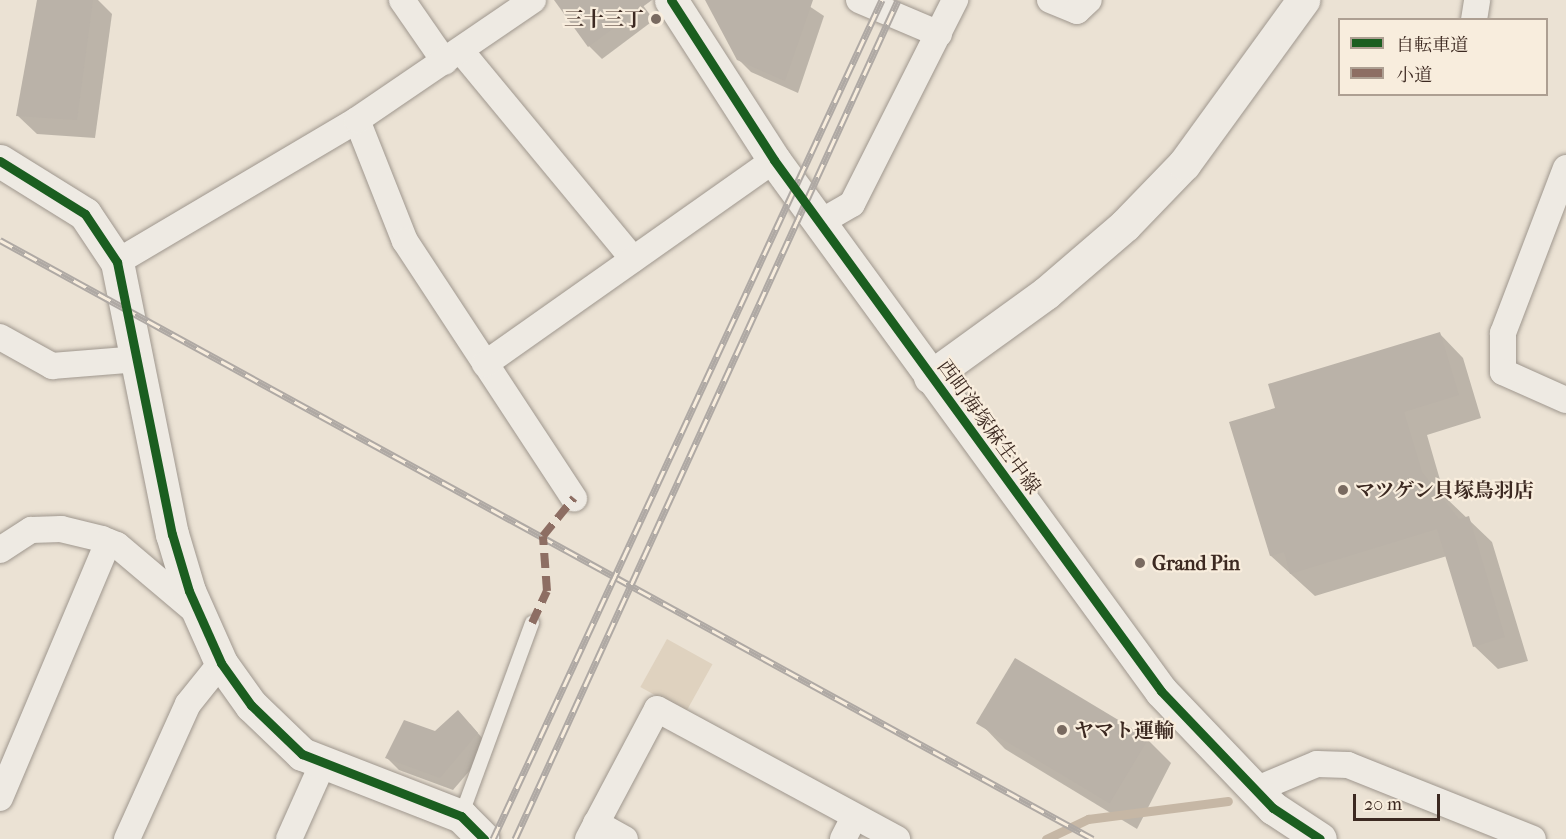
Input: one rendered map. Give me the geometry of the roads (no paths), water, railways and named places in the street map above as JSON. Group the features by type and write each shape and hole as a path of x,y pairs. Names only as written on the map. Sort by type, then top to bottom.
{"street":[{"path":"402,0 633,259"},
{"path":"117,262 357,120 533,0"},
{"name":"西町海塚麻生中線","path":"671,0 774,160 1161,691 1255,790 1320,839"},
{"path":"859,0 939,34"},
{"path":"819,223 852,204 956,0"},
{"path":"1050,0 1077,11 1089,0"},
{"path":"930,377 1046,293 1125,225 1184,164 1303,0"},
{"path":"1474,18 1477,0"},
{"path":"357,120 405,241 574,498"},
{"path":"485,364 774,160"},
{"path":"0,161 85,214 117,262 139,359 172,534 199,614 221,663 251,705 302,754 476,831"},
{"path":"1566,168 1503,333 1503,372 1566,400"},
{"path":"0,337 52,366 139,359"},
{"path":"0,550 31,530 62,529 108,542 199,614"},
{"path":"0,798 108,542"},
{"path":"127,839 188,704 221,663"},
{"path":"625,839 592,831 657,709 848,828 897,839"},
{"path":"289,839 323,763"},
{"path":"1255,790 1317,764 1348,765 1533,839"}],"lane":[{"path":"476,831 532,623"}],"waterway":[{"path":"1046,839 1088,819 1228,801"}],"railway":[{"path":"493,839 882,0"},
{"path":"515,839 898,0"},
{"path":"0,240 1093,839"}],"place":[{"name":"三十三丁","path":"656,19"},
{"name":"マツゲン貝塚鳥羽店","path":"1343,490"},
{"name":"Grand Pin","path":"1140,563"},
{"name":"ヤマト運輸","path":"1062,730"}]}
